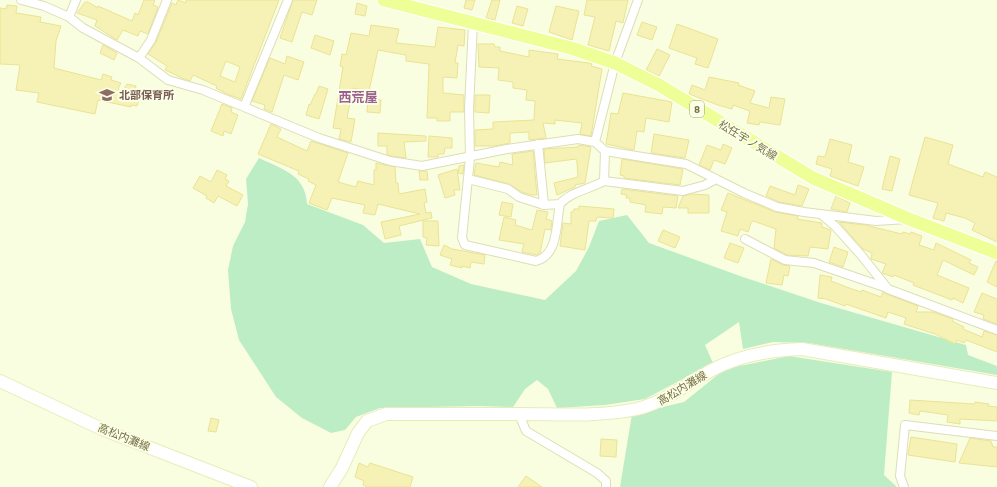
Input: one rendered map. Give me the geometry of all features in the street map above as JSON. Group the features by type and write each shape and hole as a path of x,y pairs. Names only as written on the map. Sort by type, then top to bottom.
{"main road":[{"name":"松任宇ノ気線","path":"384,0 594,54 659,85 813,178 909,219 997,253"},
{"name":"高松内灘線","path":"330,487 342,468 358,433 367,421 386,414 558,415 613,412 636,409 656,404 712,370 741,356 776,350 802,349 997,383"},
{"name":"高松内灘線","path":"0,381 104,430 251,487"}],"street":[{"path":"21,0 44,6 69,17 83,28 138,58 168,80 204,90 319,138 405,165 422,166 538,144 578,139 595,142 606,151 686,164 776,207 822,215 876,221 909,219"},
{"path":"69,17 76,0"},
{"path":"138,58 151,40 167,0"},
{"path":"244,107 288,0"},
{"path":"595,142 615,63 638,0"},
{"path":"473,23 469,109 470,158 462,238 465,244 536,262 541,260 555,240 560,204"},
{"path":"538,144 544,205"},
{"path":"604,181 606,151"},
{"path":"468,179 508,189 519,197 544,205 560,204 569,196 604,181 683,191 705,185 716,179"},
{"path":"822,215 835,226 862,255 888,288"},
{"path":"744,239 785,260 814,263 888,288 997,330"},
{"path":"519,414 526,431 597,473 606,481 606,487"},
{"path":"904,487 900,476 905,425 997,436"}],"green space":[{"path":"259,158 291,174 302,186 306,194 307,204 363,225 384,243 420,239 432,267 471,284 545,300 576,271 589,247 599,221 627,215 649,243 821,303 966,345 968,355 997,366 997,375 809,343 773,342 743,349 739,322 705,345 713,363 645,399 605,405 557,408 548,389 537,380 525,389 513,407 479,406 380,408 356,417 345,430 331,433 302,418 276,397 239,340 231,309 228,270 233,246 245,222 248,204 246,179"},
{"path":"789,356 892,372 884,475 897,487 620,487 632,414 684,402 725,369"}],"building":[{"path":"144,0 155,0 153,5 158,7 148,34 140,31 138,36 123,30 117,40 95,26 97,20 77,13 85,2 88,2 98,8 98,6 132,21 135,13 138,15"},
{"path":"178,0 186,3 186,0 279,0 241,99 227,94 216,88 217,86 193,75 190,81 165,70 167,66 148,54 156,42 172,3 176,5","holes":["226,61 240,67 235,82 220,76"]},
{"path":"293,0 317,0 312,15 302,12 292,42 280,38"},
{"path":"466,0 475,0 472,10 464,8"},
{"path":"492,0 500,0 495,20 486,18"},
{"path":"587,0 628,0 623,23 616,21 609,51 588,45 595,17 584,15"},
{"path":"357,3 367,6 365,16 355,14"},
{"path":"7,5 17,6 16,13 41,17 40,22 61,26 56,41 54,68 101,80 103,74 112,77 111,80 121,83 118,89 122,92 127,84 136,86 134,94 140,96 137,106 131,105 131,107 98,100 95,114 37,102 39,93 16,90 20,65 0,64 0,8 6,9"},
{"path":"517,6 528,9 523,26 512,23"},
{"path":"556,6 579,11 572,40 549,32"},
{"path":"642,22 657,27 652,40 637,35"},
{"path":"677,24 718,39 708,68 695,64 697,58 669,48"},
{"path":"371,25 399,29 396,43 435,47 438,27 465,30 464,46 458,45 455,63 458,63 457,78 443,77 443,93 464,95 464,112 450,112 450,121 437,121 437,118 427,118 429,64 406,61 406,55 378,50 369,91 353,88 347,118 355,119 351,142 339,139 341,129 333,128 343,67 340,66 342,54 346,55 351,33 369,36"},
{"path":"315,35 334,41 330,55 311,48"},
{"path":"478,44 494,44 495,47 500,47 500,51 529,57 529,50 558,54 557,59 589,63 592,64 591,66 602,69 591,136 580,134 582,123 555,120 555,124 543,123 546,138 529,140 529,132 510,133 510,143 494,146 475,146 475,130 493,129 493,122 534,120 535,101 526,100 527,90 513,88 513,82 498,80 499,68 479,67"},
{"path":"103,45 117,53 114,60 100,53"},
{"path":"657,49 670,55 659,76 646,70"},
{"path":"287,56 304,62 298,80 284,75 272,112 264,109 265,105 252,101 270,58 285,64"},
{"path":"709,77 739,83 738,85 755,91 750,103 769,108 771,97 785,99 780,125 760,122 759,125 747,123 750,111 733,105 732,109 689,94 692,85 705,90"},
{"path":"319,86 328,89 319,119 306,115 309,104 310,105"},
{"path":"623,93 672,102 669,122 646,118 644,132 637,131 634,150 606,144 611,113 618,114"},
{"path":"475,95 490,95 489,113 475,112"},
{"path":"368,99 381,100 380,113 367,112"},
{"path":"222,104 232,108 231,112 238,115 231,134 224,131 223,136 211,131"},
{"path":"271,124 281,129 277,137 307,151 311,141 348,153 338,182 356,187 358,181 374,185 374,170 376,170 376,163 395,167 396,183 398,183 399,194 425,189 427,202 424,203 426,213 431,212 432,218 399,226 401,235 385,239 381,222 420,214 378,204 375,215 363,213 365,205 332,198 327,210 309,203 316,185 308,181 309,179 298,174 299,171 258,154"},
{"path":"378,133 426,136 426,141 404,142 406,158 391,156 387,154 387,146 378,146"},
{"path":"654,134 689,140 685,158 651,153"},
{"path":"429,136 452,138 452,148 445,148 444,154 438,154 438,157 428,157"},
{"path":"925,137 953,145 948,164 983,177 985,172 997,177 997,242 972,230 975,223 965,218 946,213 944,221 933,218 938,203 909,195"},
{"path":"830,139 852,145 848,162 864,167 858,186 830,176 832,169 816,164 818,156 825,157"},
{"path":"723,144 732,148 725,164 714,160 710,170 699,165 707,145 721,150"},
{"path":"579,145 591,147 585,183 575,185 575,187 557,195 554,183 578,177 577,162 576,159 545,163 544,149 578,147"},
{"path":"533,151 537,195 522,192 509,184 474,175 476,163 499,167 500,162 513,165 512,154"},
{"path":"890,156 900,159 892,191 882,189"},
{"path":"622,159 683,169 680,185 624,178 624,176 620,175"},
{"path":"464,165 463,174 458,173 459,166"},
{"path":"457,169 460,190 454,190 455,195 445,198 438,175"},
{"path":"217,170 227,175 225,179 229,181 226,186 243,195 237,206 218,196 214,203 206,198 207,196 193,188 200,176 211,182"},
{"path":"419,171 427,171 428,180 420,180"},
{"path":"798,185 809,189 802,206 779,202 766,196 770,186 795,195"},
{"path":"622,189 678,196 676,208 663,207 662,214 645,212 646,205 630,202 630,198 626,198 627,195 621,194"},
{"path":"728,193 775,212 798,216 797,219 822,223 822,227 831,230 828,249 810,247 808,256 787,255 774,248 776,229 753,221 748,232 740,229 738,236 721,231 727,212 721,210"},
{"path":"691,194 709,195 709,213 688,213 688,208 678,208 683,196"},
{"path":"836,196 850,203 847,212 831,209"},
{"path":"502,202 513,204 511,217 499,215"},
{"path":"579,206 614,209 613,218 597,217 596,221 589,221 585,250 560,246 563,223 571,224 571,212 573,212 574,209 579,209"},
{"path":"537,210 548,212 546,219 552,221 551,230 545,229 540,253 537,255 522,252 524,244 499,240 504,217 516,220 515,225 532,230"},
{"path":"423,221 438,221 439,246 426,245 427,238 423,237"},
{"path":"839,222 865,225 902,234 903,232 910,234 911,232 922,236 919,245 934,250 936,243 971,260 969,263 978,267 974,275 943,260 937,275 969,288 963,303 953,298 952,300 913,285 914,283 894,275 893,277 882,273 886,264 871,259 872,253 863,249"},
{"path":"663,230 680,237 675,248 658,241"},
{"path":"730,243 744,248 738,263 724,258"},
{"path":"444,245 452,249 485,255 484,264 471,262 470,268 450,265 452,259 440,255"},
{"path":"834,247 848,252 843,267 829,262"},
{"path":"771,259 783,265 790,266 788,276 784,275 782,285 766,283"},
{"path":"997,261 997,287 987,282"},
{"path":"820,275 832,277 831,281 861,292 862,290 881,297 883,292 918,306 916,312 933,312 953,319 952,321 964,327 963,329 982,337 984,331 997,335 997,352 966,340 964,343 957,340 955,344 935,334 904,324 906,318 888,312 886,318 846,304 845,306 826,299 818,298"},
{"path":"982,293 997,299 997,324 983,319 984,315 974,312"},
{"path":"910,400 975,404 975,402 989,404 988,406 997,407 997,421 960,419 960,424 947,422 948,415 920,411 919,415 909,413"},
{"path":"211,418 219,420 216,432 208,431"},
{"path":"911,437 957,444 955,462 908,455"},
{"path":"970,438 991,441 993,447 997,447 997,467 959,463"},
{"path":"601,439 617,440 616,457 600,456"},
{"path":"359,463 368,467 370,463 413,477 410,487 368,487 363,485 364,481 355,477"},
{"path":"526,476 542,487 518,487"}],"place":[{"name":"北部保育所","path":"107,95"}],"district":[{"name":"西荒屋","path":"358,97"}]}
